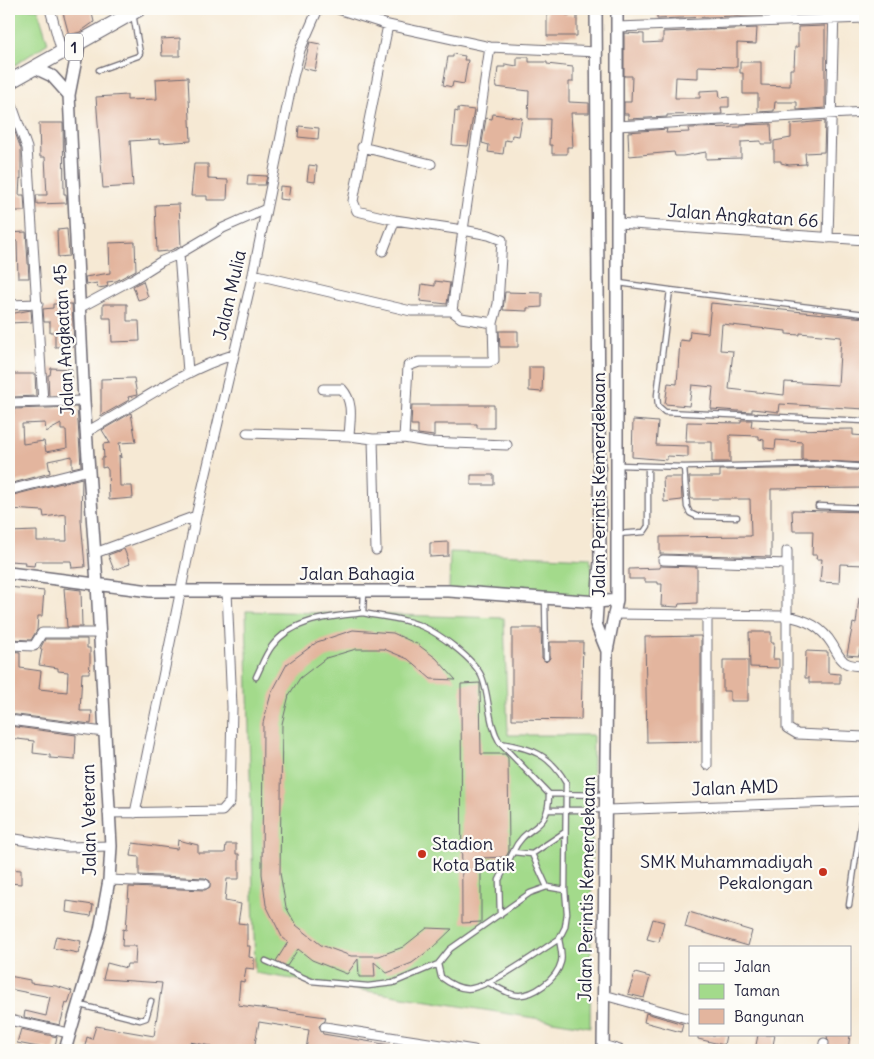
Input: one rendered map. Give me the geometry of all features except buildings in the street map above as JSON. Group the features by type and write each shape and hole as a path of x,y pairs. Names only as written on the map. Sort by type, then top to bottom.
{"highway":[{"name":"1","path":"9,82 136,10"}],"street":[{"path":"50,9 62,53"},
{"name":"Jalan Mulia","path":"135,812 196,516 252,274 300,50 318,9"},
{"path":"338,9 388,25 490,47 596,52"},
{"path":"596,9 600,561 596,624 607,651"},
{"name":"Jalan Perintis Kemerdekaan","path":"603,1048 607,651 617,600 617,9"},
{"path":"828,238 834,9"},
{"path":"617,28 865,18"},
{"path":"388,25 362,146 353,206 357,211 395,220 463,230 489,235 502,240 498,304 493,323 494,360 489,362 419,362 408,366 404,438"},
{"name":"Jalan Angkatan 45","path":"78,44 69,95 81,306 84,401 97,584"},
{"path":"452,312 490,47"},
{"path":"35,68 52,76 69,95"},
{"path":"9,97 27,148 43,402"},
{"path":"617,126 865,112"},
{"path":"362,146 431,164"},
{"path":"81,306 135,278 162,261 179,254 223,228 266,209"},
{"path":"383,251 395,220"},
{"name":"Jalan Angkatan 66","path":"618,224 865,240"},
{"path":"179,254 188,372"},
{"path":"252,274 411,312 452,312 461,318 493,323"},
{"path":"9,306 38,304"},
{"path":"86,432 129,410 188,372 204,364 233,355"},
{"path":"323,389 342,389 347,394 350,404 349,436"},
{"path":"9,403 84,401"},
{"path":"247,433 349,436 373,439 404,438 427,442 507,446"},
{"path":"373,439 376,550"},
{"path":"9,490 89,470"},
{"path":"95,553 196,516"},
{"path":"787,551 786,616 789,731 797,734 865,737"},
{"path":"663,560 787,564"},
{"name":"Jalan Bahagia","path":"9,573 150,591 449,592 598,602 617,600"},
{"name":"Jalan Veteran","path":"65,1050 100,930 109,880 111,846 97,584"},
{"path":"108,813 222,812 230,802 232,707 227,591"},
{"path":"613,614 786,616 803,619 830,640 841,660 846,663 865,666"},
{"path":"707,614 707,764"},
{"path":"9,645 34,646 42,634 45,633 100,633"},
{"path":"9,720 104,732"},
{"name":"Jalan AMD","path":"606,810 865,801"},
{"path":"9,838 66,847 111,846"},
{"path":"109,880 204,884"},
{"path":"604,995 689,1019"},
{"path":"9,1020 70,1033"},
{"path":"325,1027 439,1047 474,1050"},
{"path":"603,1048 620,1050"}],"lane":[{"path":"99,70 138,56 140,53 136,10"},
{"path":"617,283 865,314"},
{"path":"670,290 658,395 658,406 665,412 865,422"},
{"path":"618,465 684,467 825,464 865,467"},
{"path":"617,534 644,532 648,526 648,466"},
{"path":"684,467 686,507 690,513 696,516 737,516"},
{"path":"818,506 865,508"},
{"path":"363,613 364,592"},
{"path":"545,597 546,658"},
{"path":"256,677 270,648 283,633 321,618 363,613 416,624 433,632 472,662 483,678 494,732 500,743 549,794 549,810 538,826 517,842 499,880 500,916"},
{"path":"438,964 441,977 450,984 462,988 472,988 488,982 559,939 565,927 567,913 565,832 568,794 566,783 560,771 548,759 528,748 500,743"},
{"path":"549,794 607,795"},
{"path":"849,905 865,801"},
{"path":"549,810 606,810"},
{"path":"513,852 532,854 565,832"},
{"path":"532,854 547,888"},
{"path":"266,961 311,981 368,986 393,983 438,964 450,949 500,916 530,893 547,888 565,890"},
{"path":"488,982 514,995 527,995 538,989 559,970 562,960 559,939"},
{"path":"78,1005 140,1020 146,1018 151,1001"},
{"path":"187,1050 190,1046 209,1050"}],"green space":[{"path":"9,9 38,9 48,43 9,69"},
{"path":"450,552 590,558 598,602 449,591"},
{"name":"Stadion Kota Batik","path":"246,611 504,618 508,735 593,735 590,1027 255,973"}],"place":[{"name":"Stadion Kota Batik","path":"422,854"},
{"name":"SMK Muhammadiyah Pekalongan","path":"823,872"}]}
